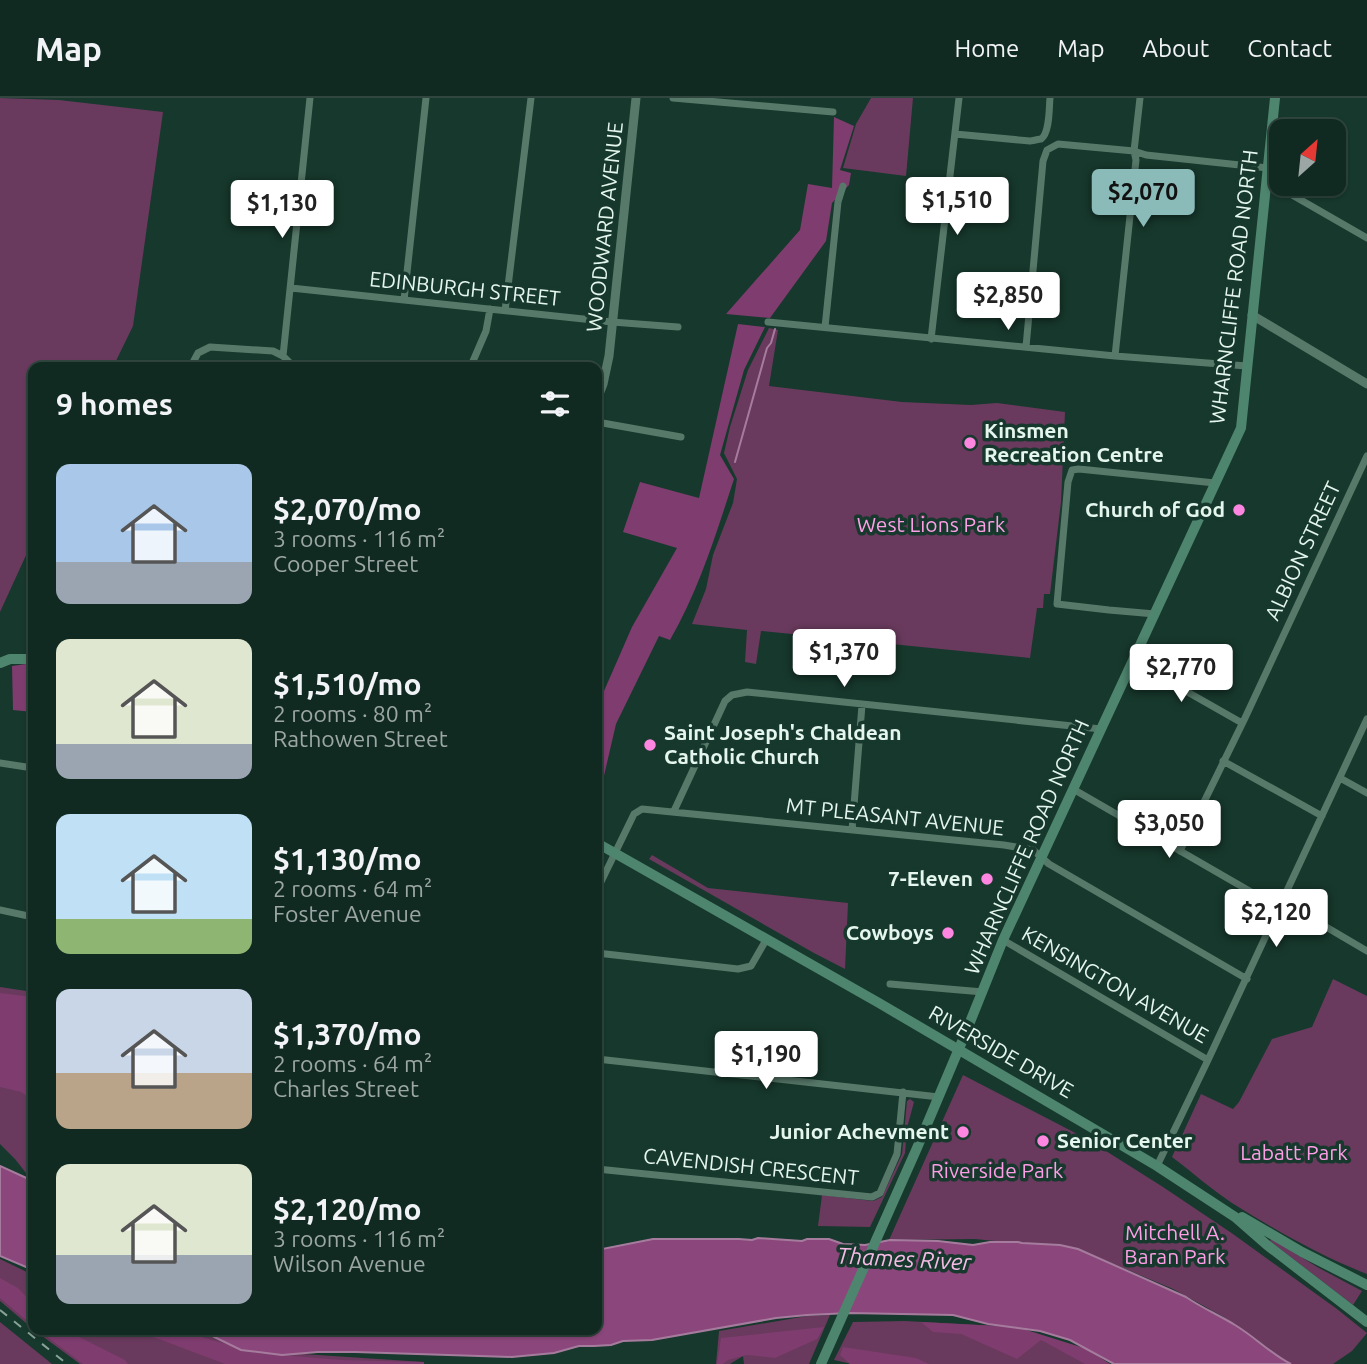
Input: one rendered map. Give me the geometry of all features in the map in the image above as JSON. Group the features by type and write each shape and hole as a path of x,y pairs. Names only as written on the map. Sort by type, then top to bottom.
{"main road":[{"name":"WHARNCLIFFE ROAD NORTH","path":"822,1362 939,1097 1003,940 1241,428 1275,98"},
{"path":"0,663 28,659"},
{"name":"RIVERSIDE DRIVE","path":"602,846 879,1003 1157,1166 1235,1217 1366,1321"},
{"path":"1235,1217 1241,1216 1367,1285"}],"street":[{"path":"283,356 310,98"},
{"path":"404,300 426,98"},
{"path":"505,311 531,98"},
{"name":"WOODWARD AVENUE","path":"602,386 609,356 636,98"},
{"path":"673,98 833,112"},
{"path":"931,339 959,98"},
{"path":"955,134 1030,141 1041,139 1046,133 1050,98"},
{"path":"1115,356 1140,98"},
{"path":"1026,348 1043,161 1047,150 1058,144 1268,168"},
{"path":"1266,180 1367,238"},
{"path":"825,327 838,202 843,186"},
{"name":"EDINBURGH STREET","path":"291,288 678,327"},
{"path":"473,362 486,331 490,309"},
{"path":"1252,315 1367,384"},
{"path":"768,322 1026,348 1247,366"},
{"path":"193,362 198,353 210,347 273,351 289,362"},
{"path":"602,423 681,437"},
{"name":"ALBION STREET","path":"1180,851 1367,456"},
{"path":"1155,614 1058,604 1068,482 1072,470 1215,482"},
{"path":"1133,661 1242,723"},
{"path":"674,811 725,701 732,695 747,692 1101,729"},
{"path":"852,830 862,705"},
{"path":"1157,1166 1367,719"},
{"path":"1223,761 1322,816"},
{"path":"0,764 28,767"},
{"path":"1340,778 1367,793"},
{"path":"1073,789 1180,851 1367,951"},
{"name":"MT PLEASANT AVENUE","path":"614,853 634,814 642,809 1032,850 1049,863 1247,979"},
{"path":"602,879 614,853"},
{"path":"0,910 28,915"},
{"path":"602,954 738,969 751,966 766,940"},
{"name":"KENSINGTON AVENUE","path":"1003,940 1209,1060"},
{"path":"890,984 983,992"},
{"path":"602,1060 939,1097"},
{"name":"CAVENDISH CRESCENT","path":"602,1170 872,1197 880,1193 897,1154 903,1092"}],"green space":[{"path":"0,98 59,100 163,112 133,326 115,362 28,362 28,551 0,612"},
{"path":"871,98 913,98 906,176 843,168 856,124"},
{"name":"West Lions Park","path":"769,328 778,330 769,386 902,402 971,405 997,403 1065,412 1061,502 1050,594 1044,594 1043,608 1037,608 1030,658 761,631 756,664 745,662 747,630 692,624 706,589 713,555 733,503 737,479 724,453 730,427 748,370"},
{"path":"652,855 708,888 848,903 845,969 649,859"},
{"name":"Labatt Park","path":"1333,979 1367,996 1367,1274 1315,1251 1265,1223 1224,1198 1172,1157 1201,1094 1233,1109 1272,1039 1312,1027"},
{"path":"0,987 28,991 28,1176 0,1144"},
{"name":"Riverside Park","path":"963,1075 1087,1139 1163,1187 1233,1234 1367,1333 1352,1351 1333,1364 1291,1364 1222,1316 1173,1289 1078,1249 975,1239 889,1240"},
{"path":"910,1099 914,1102 907,1128 905,1153 870,1227 818,1226 822,1195 873,1201 882,1197 902,1154 907,1101"},
{"path":"1271,1239 1362,1291 1353,1305 1270,1241"},
{"path":"0,1259 28,1273 28,1325 0,1301"},
{"path":"830,1315 809,1364 744,1364 743,1356 730,1364 716,1364 719,1331 807,1316"},
{"path":"905,1321 1017,1327 1110,1364 852,1364 834,1360 853,1322"},
{"path":"0,1322 52,1364 0,1364"},
{"path":"41,1335 205,1335 257,1351 424,1362 424,1364 80,1364"}],"shaded area":[{"path":"834,117 854,126 840,170 851,173 849,185 832,203 826,241 770,318 726,314 800,230 808,184 832,188"},
{"path":"738,324 765,327 744,370 720,455 734,479 706,561 670,640 659,636 616,724 602,784 602,696 632,627 677,548 623,532 640,482 699,498"},
{"path":"28,664 28,712 13,710 12,666"},
{"path":"0,993 28,996 28,1097 21,1092 0,1087"},
{"path":"0,1278 18,1288 28,1299 28,1322 0,1298"},
{"path":"921,1322 1017,1327 1087,1349 1110,1364 1085,1364 1041,1340 1017,1359 961,1334 933,1332"},
{"path":"824,1327 817,1339 775,1358 747,1355 717,1364 721,1338"},
{"path":"45,1335 75,1335 128,1364 83,1364"},
{"path":"148,1335 195,1335 257,1353 341,1360 424,1362 424,1364 225,1364"},
{"path":"843,1347 916,1358 929,1364 850,1364 840,1355"}],"water":[{"path":"0,1166 28,1179 28,1268 0,1256"},
{"name":"Thames River","path":"653,1239 829,1239 843,1244 865,1245 890,1240 973,1245 1018,1242 1078,1249 1186,1297 1235,1325 1291,1364 1114,1364 1070,1340 1040,1331 988,1324 953,1315 807,1315 652,1340 579,1346 554,1353 512,1357 355,1352 282,1355 241,1350 210,1335 602,1335 602,1249"}],"waterway":[{"path":"735,462 767,348 775,329"}],"railway":[{"path":"0,1310 28,1333"},
{"path":"31,1335 67,1364"}],"place":[{"name":"Kinsmen Recreation Centre","path":"970,443"},
{"name":"Church of God","path":"1239,510"},
{"name":"Saint Joseph's Chaldean Catholic Church","path":"650,745"},
{"name":"7-Eleven","path":"987,879"},
{"name":"Cowboys","path":"948,933"},
{"name":"Junior Achevment","path":"963,1132"},
{"name":"Senior Center","path":"1043,1141"}],"park label":[{"name":"Mitchell A. Baran Park","path":"1175,1245"}]}
